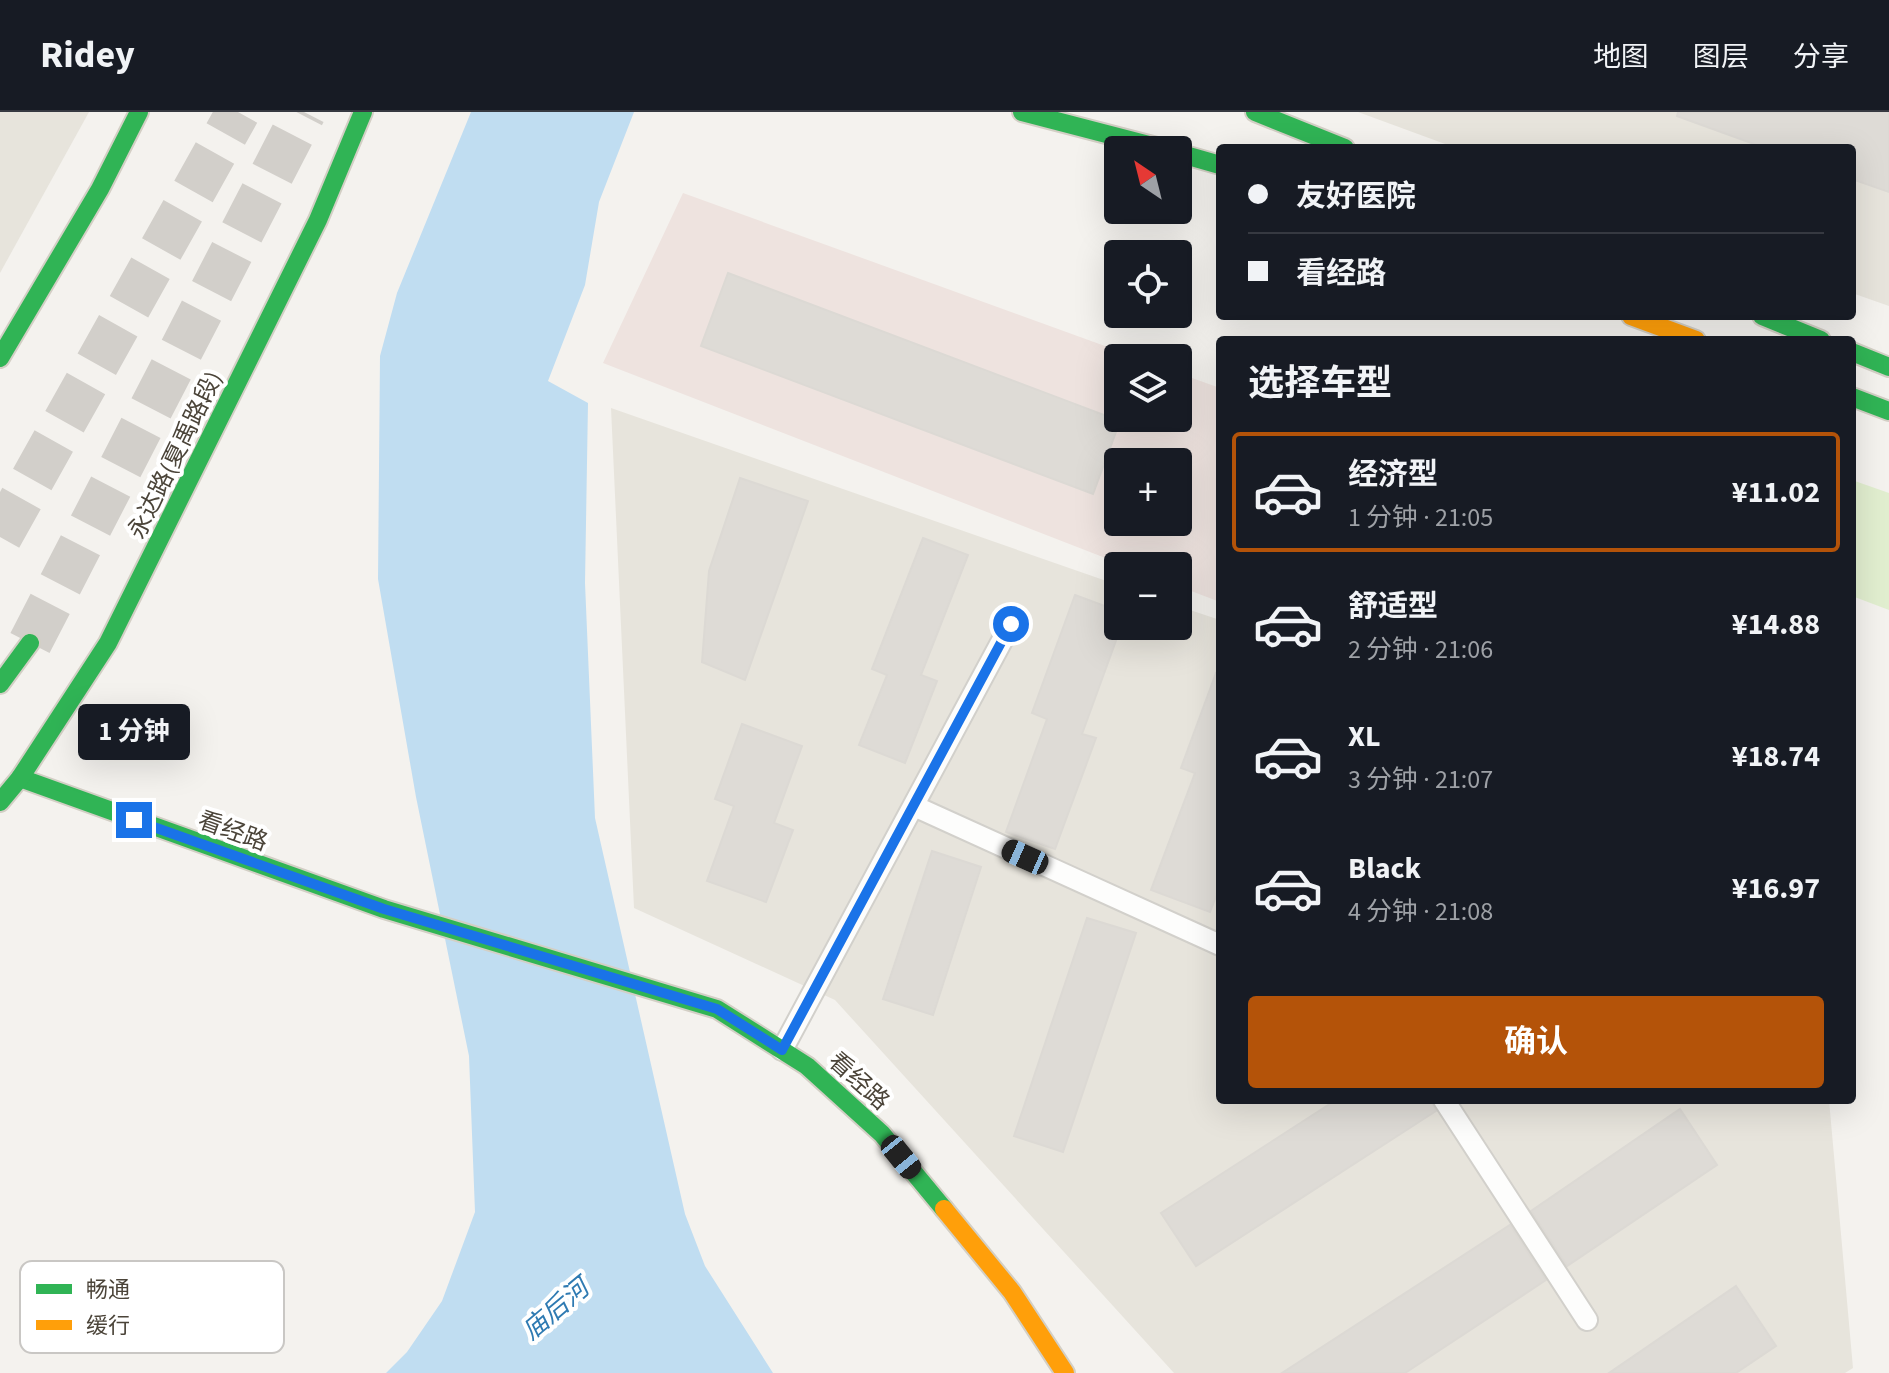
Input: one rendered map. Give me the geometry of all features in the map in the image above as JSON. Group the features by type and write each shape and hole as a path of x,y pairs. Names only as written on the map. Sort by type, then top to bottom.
{"main road":[{"path":"0,358 100,189 139,112"},
{"name":"永达路(夏禹路段)","path":"0,802 20,778 108,643 318,220 363,112"},
{"path":"1022,112 1114,136"},
{"path":"1255,112 1335,144"},
{"path":"1192,157 1216,164"},
{"path":"1642,320 1685,336"},
{"path":"1772,320 1811,336"},
{"path":"1856,354 1889,367"},
{"path":"1856,399 1889,411"},
{"path":"0,684 30,643"},
{"name":"看经路","path":"20,778 384,909 717,1009 807,1066 882,1134 1012,1292 1065,1373"}],"lane":[{"path":"782,1050 1011,624"},
{"path":"914,806 1216,943"},
{"path":"1447,1104 1587,1320"}],"shaded area":[{"path":"0,112 89,112 0,273"},
{"path":"1358,112 1889,112 1889,306 1856,294 1856,144 1445,144"},
{"path":"683,193 1104,346 1104,432 1192,432 1192,378 1216,387 1216,600 1192,591 1192,552 1104,552 1104,557 603,363"},
{"path":"611,408 1104,580 1104,640 1192,640 1192,611 1216,619 1216,1104 1829,1104 1853,1368 1845,1373 1174,1373 835,1000 634,908"}],"green space":[{"path":"1856,481 1889,493 1889,610 1856,598"}],"water":[{"name":"庙后河","path":"471,112 634,112 599,202 585,285 548,381 588,403 585,583 595,818 685,1214 705,1266 773,1373 386,1373 407,1352 442,1301 475,1212 469,1056 416,797 378,579 380,356 397,293"}],"building":[{"path":"1678,112 1889,112 1889,192 1856,180 1856,144 1754,144 1677,116"},
{"path":"728,273 1104,415 1104,432 1116,432 1110,448 1104,448 1104,464 1093,494 701,346"},
{"path":"740,478 808,501 745,680 702,662 709,571"},
{"path":"923,538 968,555 921,675 937,681 905,763 859,745 887,675 872,669"},
{"path":"1075,595 1104,606 1104,640 1116,640 1082,734 1096,738 1055,849 1006,832 1047,719 1032,713"},
{"path":"1216,673 1216,896 1210,912 1151,890 1195,773 1181,768"},
{"path":"742,724 802,746 774,823 793,830 766,902 707,881 734,806 715,799"},
{"path":"932,851 981,867 933,1015 883,999"},
{"path":"1087,918 1136,933 1063,1152 1014,1136"},
{"path":"1330,1104 1433,1104 1436,1111 1196,1266 1161,1213"},
{"path":"1680,1109 1717,1165 1567,1266 1531,1211"},
{"path":"1510,1225 1546,1280 1405,1373 1282,1373"},
{"path":"1736,1286 1776,1346 1736,1373 1609,1373"}],"tunnel":[{"path":"0,537 238,112"},
{"path":"30,643 304,112"}],"traffic: fast":[{"path":"0,358 100,189 139,112"},
{"path":"0,802 20,778 108,643 318,220 363,112"},
{"path":"1022,112 1114,136"},
{"path":"1255,112 1335,144"},
{"path":"1192,157 1216,164"},
{"path":"1772,320 1811,336"},
{"path":"1856,354 1889,367"},
{"path":"1856,399 1889,411"},
{"path":"0,684 30,643"},
{"path":"20,778 384,909 717,1009 807,1066 882,1134 944,1209"}],"traffic: slow":[{"path":"1642,320 1685,336"},
{"path":"944,1209 1012,1292 1065,1373"}],"route":[{"path":"134,820 384,909 717,1009 782,1050 1011,624"}]}
